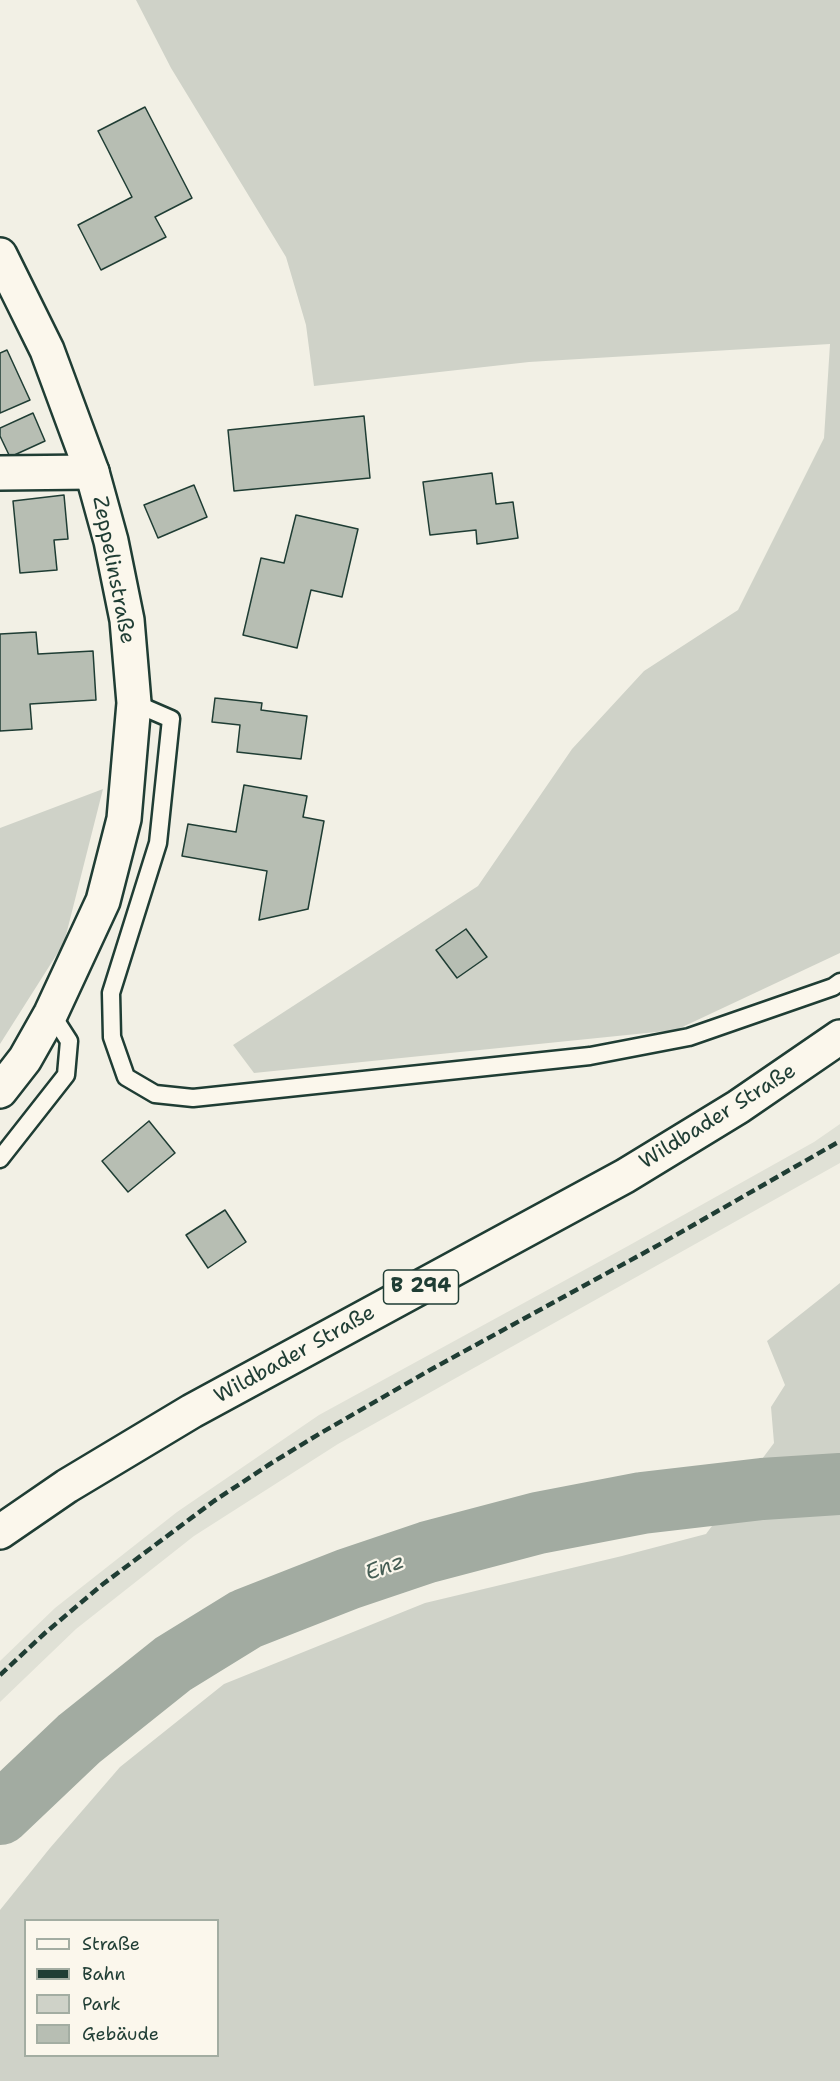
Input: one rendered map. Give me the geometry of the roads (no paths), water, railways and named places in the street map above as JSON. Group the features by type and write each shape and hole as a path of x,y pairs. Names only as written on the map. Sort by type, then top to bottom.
{"street":[{"name":"Zeppelinstraße","path":"0,255 47,350 92,472 111,541 127,620 134,702 124,819 103,901 51,1013 25,1059 0,1091"},
{"path":"0,473 92,472"},
{"name":"Wildbader Straße","path":"0,1532 77,1480 192,1411 625,1176 738,1107 840,1037"}],"lane":[{"path":"134,702 171,719 158,843 111,993 112,1037 126,1077 155,1094 193,1098 590,1056 689,1037 833,987 840,982"},
{"path":"0,1160 66,1075 69,1041 51,1013"}],"waterway":[{"name":"Enz","path":"0,1814 79,1739 173,1664 246,1619 348,1579 428,1552 538,1523 642,1503 762,1489 840,1484"}],"railway":[{"path":"0,1675 103,1584 214,1501 270,1464 430,1370 662,1243 840,1141"}]}
